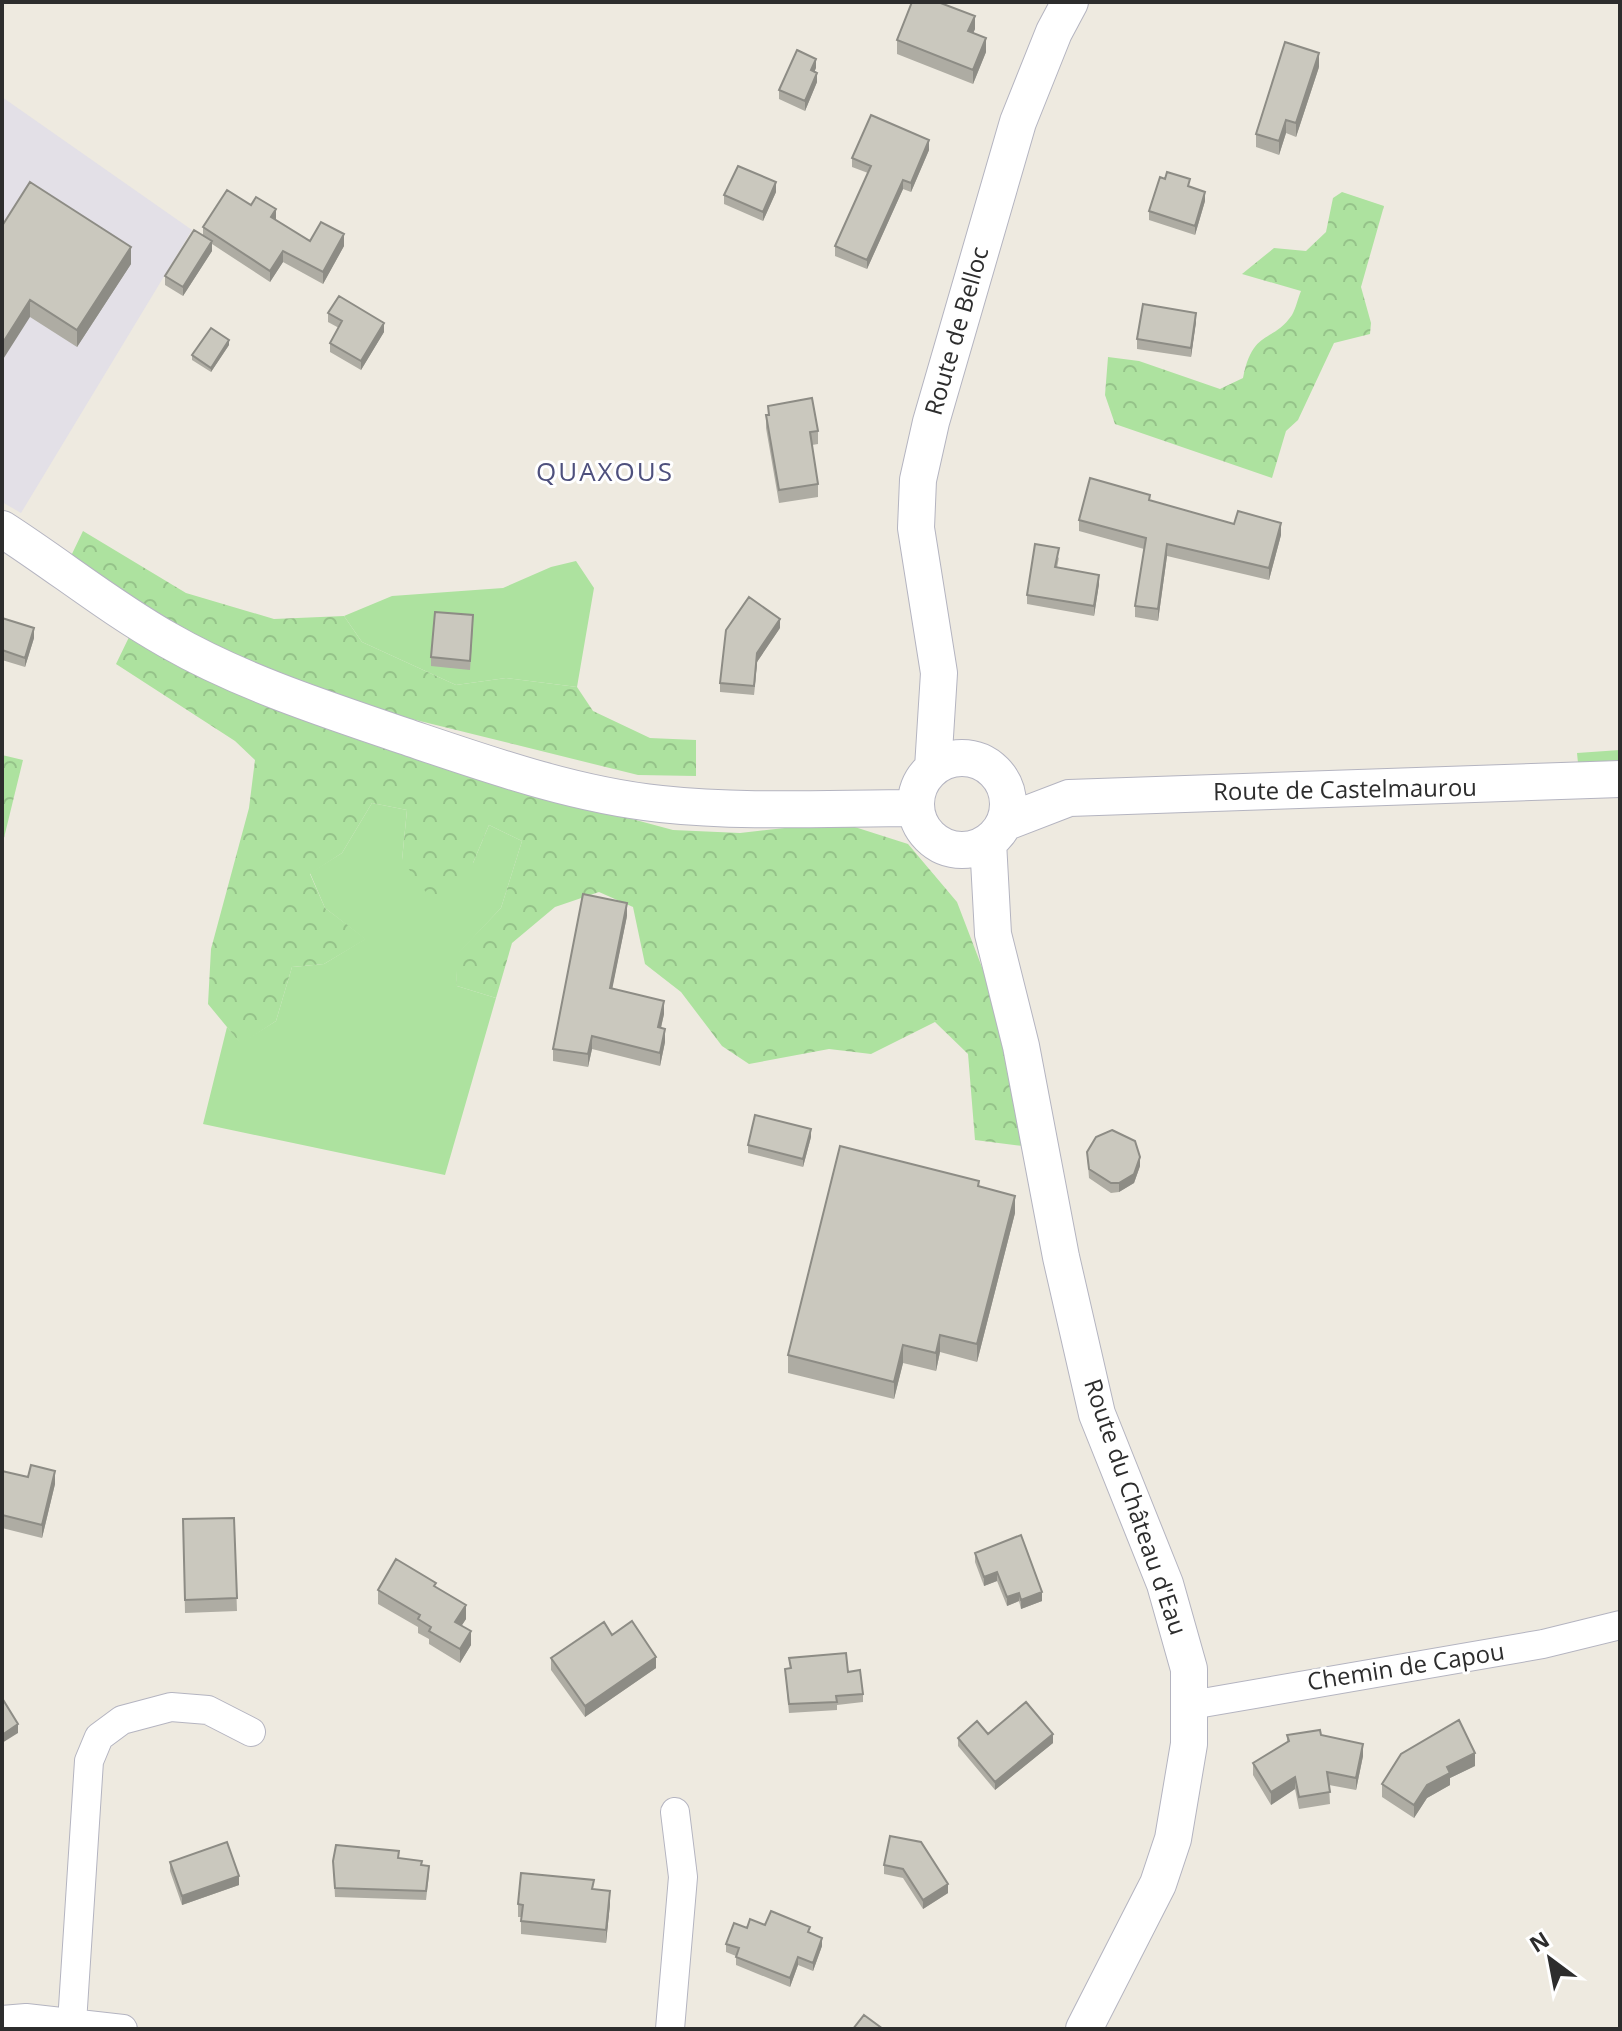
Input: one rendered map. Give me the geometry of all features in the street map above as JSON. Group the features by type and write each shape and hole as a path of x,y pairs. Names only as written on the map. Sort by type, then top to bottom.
{"street":[{"name":"Route de Belloc","path":"916,808 917,793 933,768 939,673 916,528 918,480 931,422 1018,122 1054,32 1070,2"},
{"path":"2,529 168,640 338,714 467,758 574,788 660,804 728,808 916,808 921,825 933,840 949,848 963,850 996,832"},
{"name":"Route de Belloc","path":"939,673 1008,801 996,832"},
{"path":"933,768 955,758 989,770"},
{"name":"Route de Castelmaurou","path":"989,770 1069,798 1620,779"},
{"name":"Route de Castelmaurou","path":"996,832 1069,798"},
{"name":"Route du Château d'Eau","path":"993,934 996,832"},
{"name":"Route du Château d'Eau","path":"949,848 993,934 1021,1046 1061,1257 1097,1414 1165,1584 1189,1669 1191,1705 1184,1789 1173,1839 1158,1884 1084,2029"},
{"name":"Chemin de Capou","path":"1191,1705 1543,1644 1620,1625"},
{"path":"72,2023 89,1761 99,1737 122,1720 171,1707 208,1710 251,1732"},
{"path":"670,2029 683,1877 675,1812"},
{"name":"Route du Château d'Eau","path":"1068,2029 1133,1935"},
{"path":"2,2020 26,2018 123,2029"}],"shaded area":[{"path":"2,97 192,230 21,513 2,502"}],"green space":[{"path":"1342,192 1384,206 1361,287 1371,323 1370,334 1334,343 1298,420 1286,431 1272,478 1115,424 1105,395 1108,357 1139,361 1220,389 1243,378 1252,351 1285,324 1301,291 1242,274 1274,248 1306,251 1326,232 1333,198"},
{"path":"83,531 186,593 274,619 344,616 362,642 456,685 506,678 577,687 593,711 650,738 696,740 696,776 638,775 371,709 185,637 71,556"},
{"path":"576,561 594,588 577,687 506,678 456,685 362,642 344,616 392,596 503,588 551,567"},
{"path":"131,633 249,695 364,742 554,798 673,830 740,833 839,822 908,844 957,902 996,1004 1023,1146 975,1140 968,1054 935,1022 871,1054 829,1049 749,1064 722,1046 681,992 645,964 633,907 599,892 555,907 512,943 496,998 457,986 455,956 501,908 522,841 489,825 473,863 431,899 402,860 407,810 372,803 342,853 310,874 325,908 366,939 324,964 292,967 276,1021 241,1044 208,1004 211,949 249,808 255,760 235,741 116,664"},
{"path":"1620,750 1620,760 1578,763 1577,753"},
{"path":"2,755 23,760 2,846"},
{"path":"372,803 407,810 402,860 473,863 489,825 522,841 501,908 456,956 457,986 496,998 445,1175 203,1124 227,1027 241,1043 276,1021 292,967 324,964 365,939 325,908 310,873 342,853"}],"building":[{"path":"912,2 938,2 975,16 968,31 986,38 973,70 897,40"},
{"path":"1285,42 1319,53 1296,123 1286,120 1279,141 1256,134"},
{"path":"797,50 816,59 811,70 817,73 805,101 779,90"},
{"path":"871,115 929,140 911,183 903,180 867,260 835,246 871,166 852,158"},
{"path":"738,166 776,182 763,212 724,195"},
{"path":"1167,172 1190,179 1188,186 1205,192 1195,226 1149,211 1160,177 1165,179"},
{"path":"30,182 131,247 77,330 30,300 2,344 2,226"},
{"path":"227,190 251,205 256,197 276,209 271,217 310,241 321,222 344,234 323,272 283,251 270,271 203,227"},
{"path":"194,230 212,241 183,287 165,276"},
{"path":"339,296 384,323 361,361 330,343 342,321 328,313"},
{"path":"1143,304 1196,313 1191,348 1137,339"},
{"path":"211,328 229,340 211,368 192,355"},
{"path":"812,398 818,431 810,432 818,484 779,490 766,415 769,415 768,406"},
{"path":"1090,478 1150,495 1149,500 1234,524 1238,511 1281,523 1269,568 1167,544 1158,609 1135,606 1146,538 1079,520"},
{"path":"1035,544 1059,548 1055,567 1099,575 1094,606 1027,595"},
{"path":"749,597 780,619 757,653 754,686 720,683 726,630"},
{"path":"435,612 473,615 470,661 431,657"},
{"path":"2,618 34,628 25,658 2,650"},
{"path":"583,894 627,903 610,988 664,1001 658,1027 665,1029 660,1053 592,1036 588,1054 553,1049"},
{"path":"755,1115 811,1129 803,1159 748,1145"},
{"path":"1112,1130 1135,1141 1140,1157 1134,1174 1119,1183 1111,1183 1089,1169 1087,1152 1096,1137"},
{"path":"840,1146 979,1181 978,1186 1015,1196 977,1344 940,1335 936,1353 903,1345 894,1382 788,1355"},
{"path":"31,1465 55,1471 42,1525 2,1515 2,1471 28,1477"},
{"path":"234,1518 237,1598 185,1600 183,1519"},
{"path":"1021,1535 1042,1592 1021,1600 1019,1593 1007,1597 997,1572 984,1577 975,1553"},
{"path":"396,1559 466,1605 455,1622 471,1631 460,1649 429,1631 431,1627 418,1619 420,1615 378,1590"},
{"path":"632,1621 656,1657 585,1706 551,1658 604,1622 612,1635"},
{"path":"846,1653 848,1672 860,1670 863,1694 836,1696 837,1702 789,1704 785,1669 791,1668 789,1658"},
{"path":"2,1698 18,1724 2,1735"},
{"path":"1026,1702 1053,1734 995,1782 958,1738 977,1721 988,1734"},
{"path":"1459,1720 1475,1753 1447,1767 1450,1773 1427,1785 1414,1805 1382,1784 1401,1754"},
{"path":"1320,1730 1321,1735 1363,1744 1356,1778 1327,1772 1330,1792 1299,1797 1295,1777 1271,1792 1253,1763 1289,1741 1287,1735"},
{"path":"890,1836 921,1842 948,1884 923,1900 903,1869 884,1865"},
{"path":"227,1842 239,1876 182,1896 170,1862"},
{"path":"336,1845 399,1851 398,1858 422,1861 421,1865 429,1866 426,1891 335,1888 333,1861"},
{"path":"521,1873 594,1880 592,1889 610,1891 606,1930 521,1921 523,1905 518,1904"},
{"path":"771,1911 810,1927 808,1932 822,1938 813,1963 798,1957 790,1978 736,1957 739,1948 726,1944 734,1923 747,1928 750,1919 765,1925"},
{"path":"864,2015 883,2029 853,2029"}],"district":[{"name":"QUAXOUS","path":"605,472"}]}
